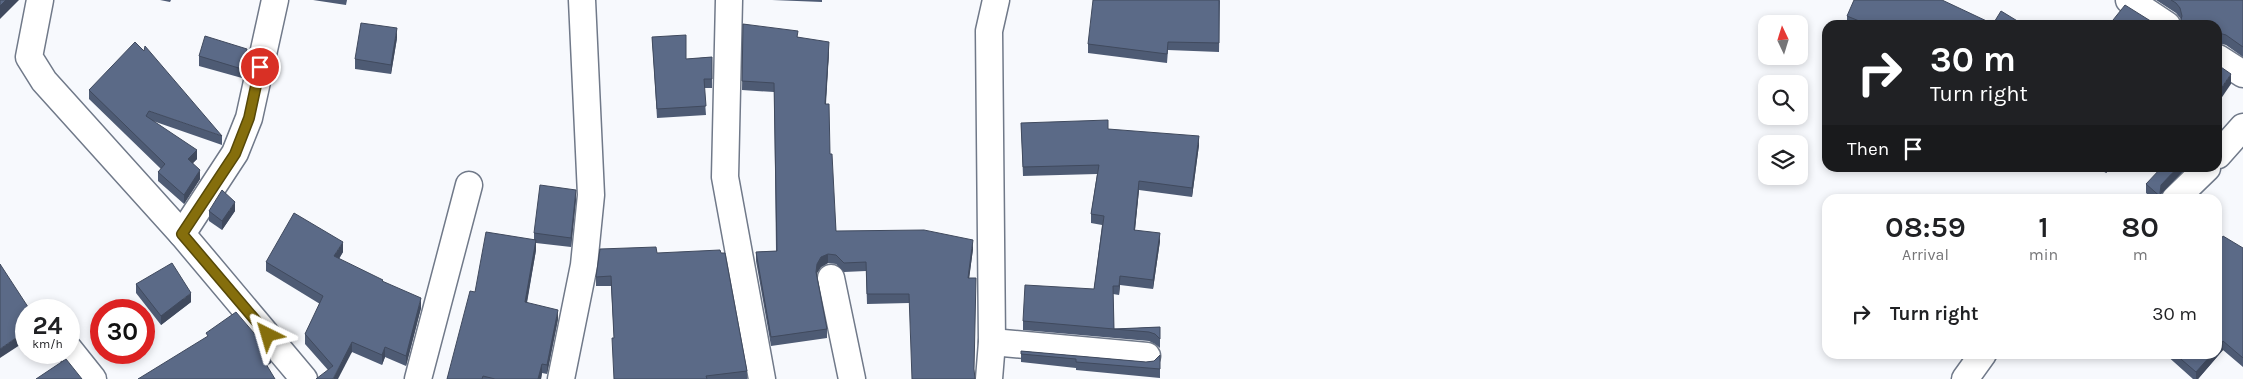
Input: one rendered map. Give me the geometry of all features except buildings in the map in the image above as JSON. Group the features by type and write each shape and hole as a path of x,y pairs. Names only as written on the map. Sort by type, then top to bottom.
{"street":[{"path":"40,0 29,57 44,81 182,234 304,379"},
{"path":"182,234 235,154 246,127 275,0"},
{"path":"561,379 584,265 591,195 582,0"},
{"path":"729,0 725,177 762,379"},
{"path":"989,379 992,342 989,31 996,0"},
{"path":"2129,0 2159,20"},
{"path":"2222,61 2243,74"},
{"path":"2222,151 2243,127"},
{"path":"2181,194 2203,172"},
{"path":"418,379 469,185"},
{"path":"831,278 852,379"},
{"path":"992,342 1147,356"},
{"path":"1965,379 1979,359"},
{"path":"80,363 93,379"}],"route":[{"path":"260,67 249,118 235,154 182,234 268,335"}]}
